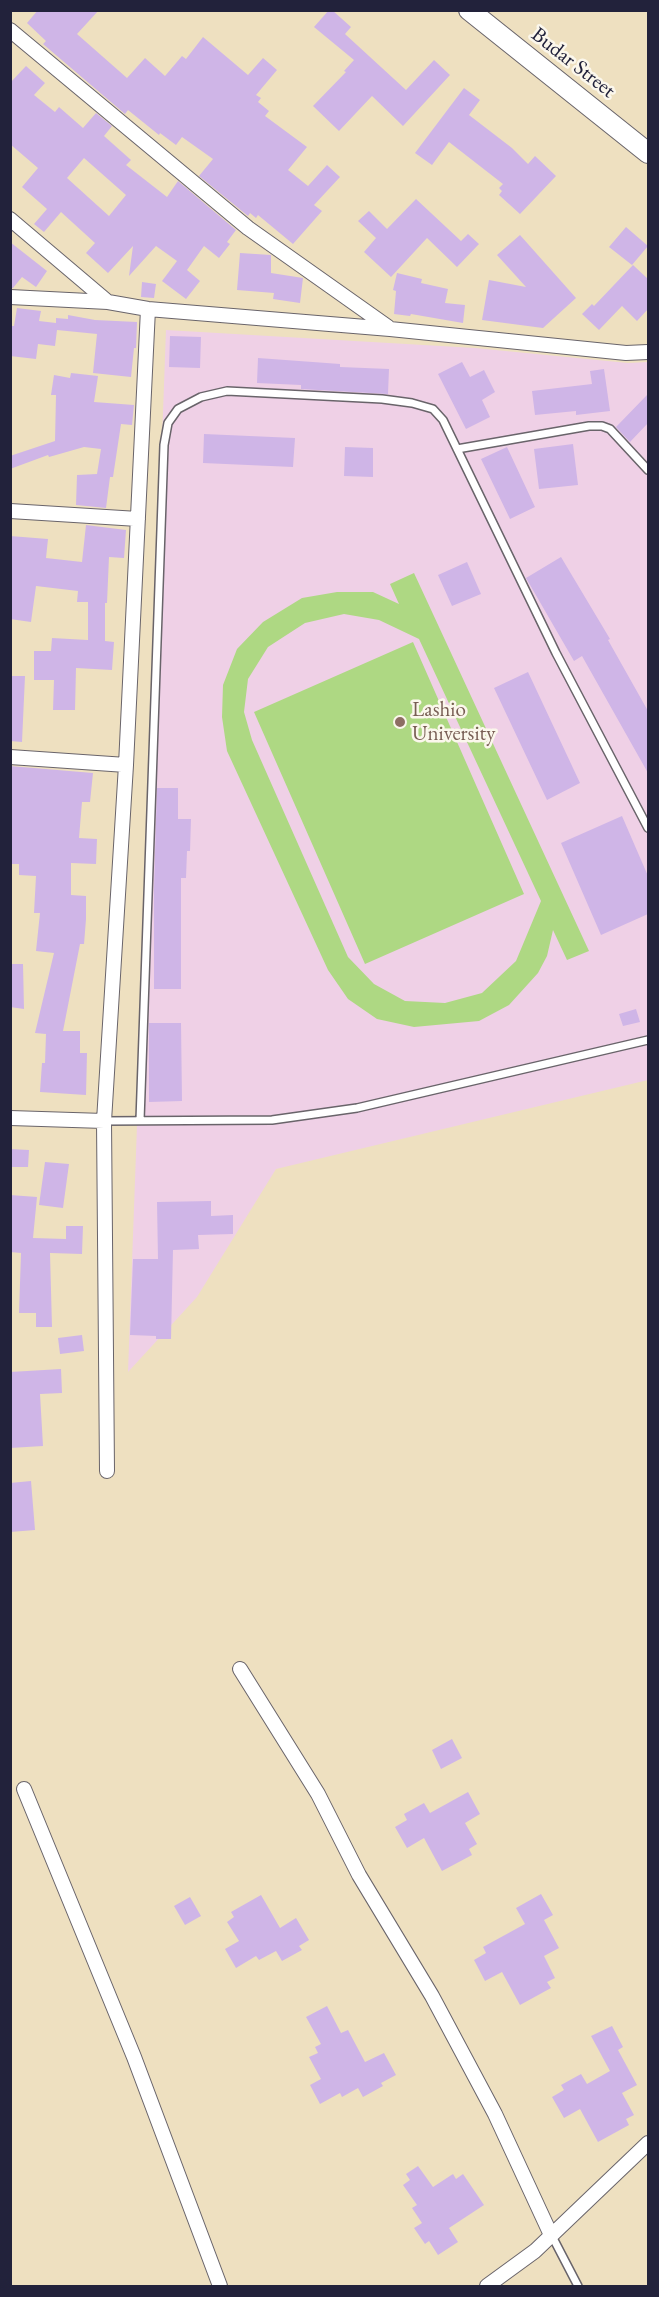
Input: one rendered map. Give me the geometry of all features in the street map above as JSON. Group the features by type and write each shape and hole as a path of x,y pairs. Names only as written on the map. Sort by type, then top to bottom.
{"main road":[{"name":"Budar Street","path":"469,10 648,153"}],"street":[{"path":"10,30 248,228 390,329"},
{"path":"10,219 108,302"},
{"path":"10,297 108,302 148,309 390,329 626,353 648,352"},
{"path":"107,1471 104,1121 126,765 148,309"},
{"path":"10,511 138,519"},
{"path":"10,757 126,765"},
{"path":"10,1118 104,1121"},
{"path":"240,1669 318,1794 359,1875 432,1996 495,2114 551,2235"},
{"path":"24,1789 134,2057 220,2286"},
{"path":"487,2286 535,2251 648,2143"}],"lane":[{"path":"140,1120 164,445 168,423 178,409 201,397 227,392 382,399 412,403 433,409 443,420 556,653 648,828"},
{"path":"457,449 590,426 602,426 609,429 648,470"},
{"path":"104,1121 272,1120 357,1108 648,1040"},
{"path":"551,2235 578,2286"}],"shaded area":[{"name":"Lashio University","path":"166,330 475,348 628,363 648,362 648,1080 276,1169 197,1297 128,1372"}],"green space":[{"path":"414,573 589,951 567,960 553,930 547,956 538,973 509,1005 479,1021 414,1027 377,1019 348,999 328,970 227,751 222,717 223,685 237,649 263,622 302,598 337,592 373,592 399,604 390,584","holes":["344,614 379,620 419,639 541,901 516,961 482,993 445,1003 405,1001 374,984 348,957 252,740 244,712 248,679 268,647 305,623"]},
{"path":"413,642 524,894 365,964 254,712"}],"building":[{"path":"38,10 99,10 77,34 127,78 145,58 165,76 182,56 186,59 203,37 248,75 263,58 277,70 256,95 261,98 258,102 269,111 265,116 307,147 288,170 308,186 327,165 340,177 314,205 322,211 293,244 258,215 256,218 250,213 248,216 199,176 213,159 182,137 176,145 160,133 159,135 128,110 125,114 43,44 46,41 27,23"},
{"path":"329,10 332,10 351,27 345,34 406,90 434,60 450,75 403,126 372,96 339,131 313,106 346,72 344,71 354,60 314,27"},
{"path":"26,66 45,83 34,95 55,112 59,107 83,128 96,113 112,126 104,136 131,160 126,165 167,197 178,181 236,230 227,242 230,244 219,258 204,246 187,270 200,281 186,299 162,281 177,261 156,246 129,276 133,246 108,273 86,253 95,243 61,212 44,232 34,224 47,209 22,187 38,168 10,144 10,83","holes":["84,158 126,195 109,216 67,178"]},
{"path":"464,88 480,100 469,115 512,148 528,164 535,156 556,176 520,214 499,195 502,191 499,188 503,184 449,142 432,165 415,153"},
{"path":"416,199 461,241 468,234 479,244 457,267 427,238 391,277 364,252 376,238 358,221 369,211 387,229"},
{"path":"626,227 648,246 632,265 609,247"},
{"path":"520,235 576,298 543,328 482,320 489,280 526,287 497,255"},
{"path":"10,242 47,271 36,287 22,277 13,288 10,288"},
{"path":"240,253 271,255 271,273 303,278 300,303 273,299 274,293 237,290"},
{"path":"633,265 648,279 648,309 637,321 622,306 599,330 582,314 592,304 594,306"},
{"path":"397,273 422,279 421,283 448,289 445,303 465,305 463,323 411,314 410,316 394,314 396,291 393,290"},
{"path":"142,282 156,284 154,298 141,297"},
{"path":"17,308 41,311 39,321 56,323 56,318 68,319 68,315 95,320 137,322 136,348 134,348 131,377 93,373 97,334 57,330 55,346 38,344 36,359 10,356 10,326 14,326"},
{"path":"170,336 201,337 200,368 169,367"},
{"path":"258,358 340,364 340,367 389,369 388,394 301,389 301,385 257,383"},
{"path":"462,362 470,377 484,370 495,392 482,400 490,417 466,429 438,374"},
{"path":"604,369 610,411 576,415 576,411 535,415 532,391 592,384 590,371"},
{"path":"71,373 98,376 94,402 134,405 132,425 121,424 106,508 76,505 77,475 97,474 101,449 84,447 49,457 48,455 10,469 10,456 55,441 56,395 51,395 54,375 70,378"},
{"path":"648,394 648,423 630,442 616,427"},
{"path":"204,434 295,438 293,467 203,463"},
{"path":"573,444 578,485 539,489 534,449"},
{"path":"345,447 373,448 373,477 344,476"},
{"path":"507,447 535,507 510,519 481,459"},
{"path":"86,525 126,530 124,558 109,557 107,603 105,603 105,641 114,642 112,670 76,668 75,710 53,710 54,680 34,680 34,651 51,651 52,638 88,640 88,602 77,602 78,591 36,586 31,622 10,619 10,536 48,539 46,558 82,562"},
{"path":"561,557 610,639 608,640 648,711 648,773 582,656 574,661 526,578"},
{"path":"467,562 481,594 452,606 438,575"},
{"path":"528,672 580,783 547,800 494,688"},
{"path":"11,676 25,676 22,742 10,741"},
{"path":"10,766 93,773 90,802 82,802 79,838 97,839 96,864 71,863 71,895 86,896 86,919 84,944 80,944 63,1031 80,1031 80,1053 87,1053 86,1095 40,1092 42,1063 45,1063 46,1034 35,1033 54,953 36,951 40,913 34,913 36,876 19,875 19,864 10,864"},
{"path":"157,788 178,788 178,819 191,819 186,878 181,878 181,989 154,989"},
{"path":"622,816 648,876 648,914 601,935 561,843"},
{"path":"10,964 23,964 24,1009 10,1007"},
{"path":"636,1009 640,1022 623,1026 619,1014"},
{"path":"149,1023 181,1023 182,1101 149,1102"},
{"path":"10,1149 29,1150 28,1167 10,1167"},
{"path":"45,1162 69,1164 63,1208 39,1205"},
{"path":"10,1195 37,1197 33,1238 66,1239 66,1226 83,1226 82,1254 50,1253 52,1327 36,1327 36,1313 19,1313 21,1253 10,1252"},
{"path":"211,1201 211,1216 233,1215 233,1234 198,1235 199,1249 173,1250 171,1339 130,1335 133,1259 158,1259 157,1202"},
{"path":"82,1335 84,1351 60,1354 58,1338"},
{"path":"61,1369 62,1393 40,1394 43,1446 10,1448 10,1372"},
{"path":"31,1481 35,1530 10,1532 10,1483"},
{"path":"452,1739 462,1758 441,1769 432,1750"},
{"path":"468,1792 480,1814 465,1823 477,1844 469,1849 472,1855 442,1871 424,1838 407,1848 395,1827 407,1820 404,1814 424,1803 430,1813"},
{"path":"541,1894 553,1915 544,1920 559,1948 544,1956 555,1978 547,1982 551,1988 520,2005 502,1972 485,1981 474,1960 486,1953 483,1947 525,1924 516,1908"},
{"path":"261,1895 280,1928 296,1918 309,1940 299,1946 302,1950 282,1961 276,1951 259,1960 256,1956 236,1968 225,1949 239,1941 227,1922 234,1917 231,1912"},
{"path":"190,1897 201,1916 185,1925 174,1906"},
{"path":"327,2006 341,2033 348,2030 365,2062 384,2053 396,2075 381,2083 383,2086 363,2097 358,2088 342,2097 340,2093 320,2104 310,2085 321,2079 309,2057 318,2053 315,2047 321,2044 306,2017"},
{"path":"612,2026 623,2047 618,2050 637,2085 622,2093 634,2115 626,2119 629,2125 598,2142 580,2109 564,2118 552,2097 564,2090 561,2085 581,2074 587,2084 610,2071 591,2036"},
{"path":"418,2166 433,2187 453,2174 456,2179 463,2174 484,2205 449,2228 458,2242 438,2255 429,2241 425,2244 414,2228 422,2223 412,2208 417,2205 403,2185 410,2180 406,2174"}],"place":[{"name":"Lashio University","path":"400,722"}]}
